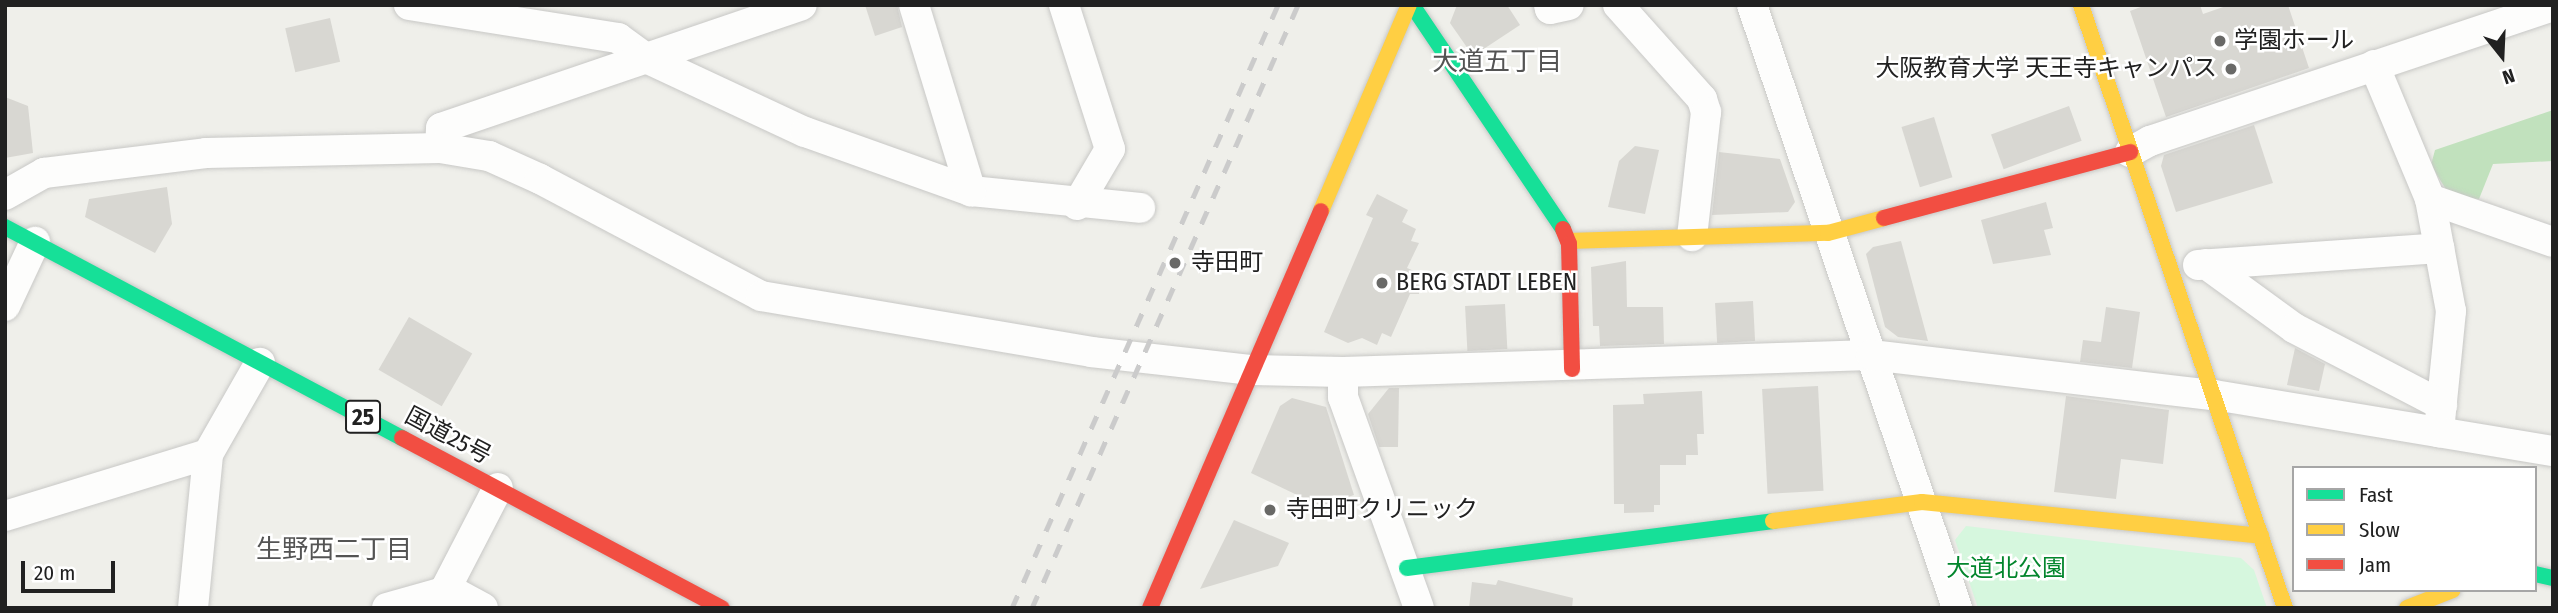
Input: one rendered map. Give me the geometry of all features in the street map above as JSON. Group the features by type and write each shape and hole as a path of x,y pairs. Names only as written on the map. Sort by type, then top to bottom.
{"main road":[{"path":"1411,5 1568,241 1572,369"},
{"path":"1150,608 1411,5"},
{"path":"2081,5 2285,608"},
{"path":"1568,241 1828,233 2130,152"},
{"name":"国道25号","path":"5,227 722,608"},
{"path":"1407,568 1922,502 2261,536"},
{"path":"2407,608 2448,592"}],"street":[{"path":"440,148 441,128 646,58 759,12 802,5"},
{"path":"914,5 971,191"},
{"path":"1063,5 1110,149 1077,205"},
{"path":"1549,5 1550,9 1569,5"},
{"path":"1618,5 1702,99 1708,132 1692,236"},
{"path":"1752,5 1957,608"},
{"path":"424,6 618,38 646,58 805,132 971,191 1077,205 1140,208"},
{"path":"2130,152 2374,65 2553,6"},
{"path":"2374,65 2430,199 2451,311 2441,419"},
{"path":"5,195 44,173 206,153 440,148 489,156 540,179 761,296 936,329 1252,370 1343,372 1572,369 1871,355 2441,419 2553,451"},
{"path":"2430,199 2553,242"},
{"path":"5,306 35,242"},
{"path":"2170,269 2206,264 2439,248"},
{"path":"2206,264 2294,328 2441,419"},
{"path":"193,608 208,454 260,363"},
{"path":"1343,372 1343,397 1407,568 1419,608"},
{"path":"5,516 208,454"},
{"path":"387,608 446,588 498,488"},
{"path":"446,588 483,608"}],"green space":[{"path":"2553,110 2553,161 2493,164 2479,199 2450,196 2431,165 2435,150"},
{"name":"大道北公園","path":"1966,526 2241,558 2254,570 2267,608 1978,608 1955,540"}],"building":[{"path":"865,5 897,5 902,27 875,36"},
{"path":"1457,5 1507,5 1520,25 1473,56 1450,23"},
{"name":"学園ホール","path":"2146,5 2200,5 2203,14 2229,5 2288,5 2309,68 2166,117 2130,11"},
{"path":"330,18 340,62 295,72 285,28"},
{"path":"5,97 28,106 33,153 5,158"},
{"path":"2069,106 2082,141 2004,169 1991,134"},
{"path":"1934,117 1952,177 1920,187 1901,127"},
{"path":"2254,125 2273,183 2176,212 2161,166 2164,155"},
{"path":"1635,146 1659,150 1645,214 1608,207 1619,161"},
{"path":"1719,152 1780,159 1795,202 1788,212 1712,215"},
{"path":"167,187 172,224 155,253 85,217 89,199"},
{"name":"BERG STADT LEBEN","path":"1377,194 1408,210 1402,222 1416,229 1411,241 1419,243 1407,268 1419,273 1419,294 1410,294 1391,337 1382,333 1377,345 1362,338 1348,343 1324,332 1373,218 1366,215"},
{"path":"2046,202 2053,228 2044,230 2051,255 1993,264 1981,220"},
{"path":"1901,241 1928,341 1898,337 1885,327 1866,254 1873,247"},
{"path":"1626,261 1627,307 1663,307 1664,344 1600,346 1599,326 1593,326 1591,267"},
{"path":"1753,301 1755,341 1717,343 1715,303"},
{"path":"1505,304 1507,349 1467,351 1465,306"},
{"path":"2106,307 2140,312 2132,368 2080,362 2083,340 2101,342"},
{"path":"409,317 472,354 442,406 378,370"},
{"path":"2295,348 2325,364 2319,391 2287,385"},
{"path":"1818,386 1823,491 1768,494 1762,389"},
{"path":"1389,388 1399,388 1398,447 1379,447 1368,414"},
{"path":"1702,391 1704,434 1697,434 1698,455 1686,455 1686,465 1660,465 1660,505 1654,505 1654,512 1624,513 1624,504 1614,504 1613,405 1644,404 1643,394"},
{"path":"2066,396 2169,410 2163,464 2121,459 2116,499 2054,492"},
{"path":"1292,398 1326,407 1354,495 1320,506 1251,473 1280,406"},
{"path":"1234,520 1289,543 1278,566 1200,589"},
{"path":"1498,580 1573,598 1572,608 1469,608 1472,582 1496,585"}],"railway":[{"path":"1012,608 1278,5"},
{"path":"1032,608 1298,5"}],"traffic: fast":[{"path":"1412,5 1563,229"},
{"path":"5,227 402,438"},
{"path":"1407,568 1773,521"},
{"path":"2537,574 2553,578"}],"traffic: slow":[{"path":"1321,211 1409,5"},
{"path":"2081,5 2285,608"},
{"path":"1568,241 1828,233 1884,218"},
{"path":"1773,521 1922,502 2261,536"},
{"path":"2407,608 2448,592"}],"traffic: jam":[{"path":"1884,218 2130,152"},
{"path":"1150,608 1321,211"},
{"path":"1563,229 1569,244 1572,369"},
{"path":"402,438 722,608"}],"place":[{"name":"学園ホール","path":"2220,41"},
{"name":"大阪教育大学 天王寺キャンパス","path":"2231,69"},
{"name":"寺田町","path":"1175,263"},
{"name":"BERG STADT LEBEN","path":"1382,283"},
{"name":"寺田町クリニック","path":"1270,510"}],"district":[{"name":"大道五丁目","path":"1497,62"},
{"name":"生野西二丁目","path":"334,550"}]}
